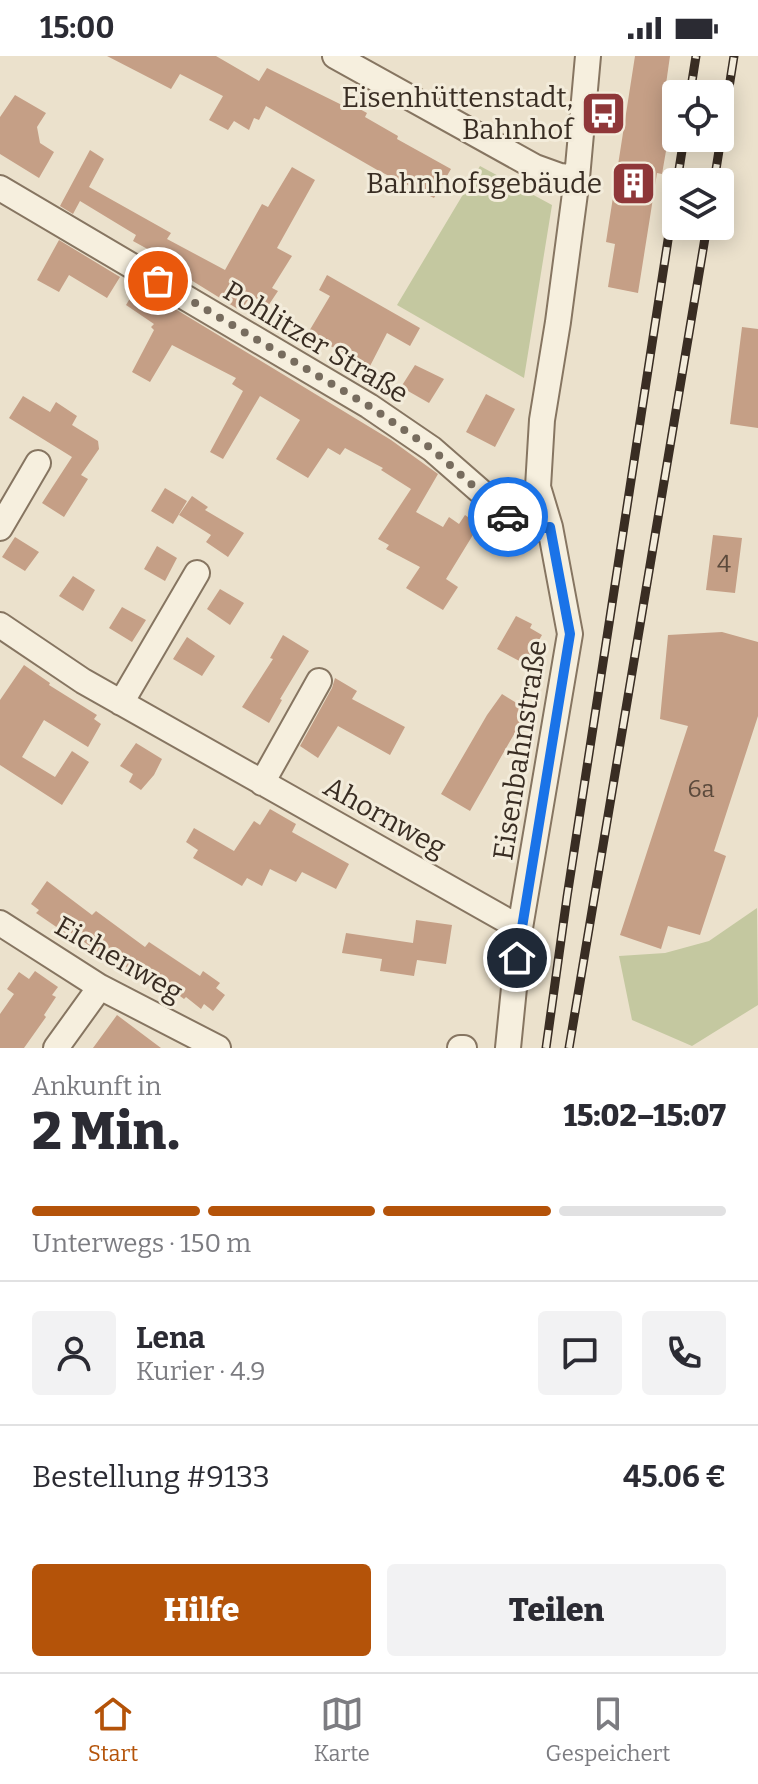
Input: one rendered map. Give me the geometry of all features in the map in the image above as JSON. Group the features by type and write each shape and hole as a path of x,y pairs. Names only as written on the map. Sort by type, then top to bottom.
{"street":[{"path":"335,56 535,167 577,178"},
{"name":"Eisenbahnstraße","path":"508,1048 520,928 570,634 550,527 538,487 542,420 577,178 588,56"},
{"name":"Pohlitzer Straße","path":"0,188 369,406 432,449 519,525 536,529 550,527"},
{"path":"0,528 38,463"},
{"path":"121,703 197,573"},
{"name":"Ahornweg","path":"0,625 83,681 520,928"},
{"path":"262,783 319,681"},
{"name":"Eichenweg","path":"0,923 100,987 211,1047"},
{"path":"56,1048 100,987"}],"green space":[{"path":"480,166 552,205 524,378 397,305"},
{"path":"757,908 758,1005 692,1046 632,1020 619,956 665,953 709,941"}],"building":[{"path":"107,56 216,56 259,81 267,68 344,106 347,102 367,113 365,117 398,136 397,139 451,169 434,198 379,171 266,106 259,120 254,118 249,130 234,121 228,130 209,120 223,96 180,74 171,89"},
{"name":"Bahnhofsgebäude","path":"635,56 670,56 667,80 662,80 662,152 666,152 662,174 657,173 638,293 608,287 615,244 606,242"},
{"path":"15,95 46,113 37,127 40,143 54,152 39,178 0,154 0,117"},
{"path":"90,150 104,159 89,187 171,233 167,239 225,270 262,204 268,207 292,167 315,180 277,248 292,256 272,288 278,291 268,306 251,295 241,311 178,272 180,267 133,241 136,235 80,201 73,214 60,206"},
{"path":"59,240 120,277 107,298 69,275 59,292 37,280"},
{"path":"327,275 420,328 410,346 387,333 369,368 308,333 330,296 319,290"},
{"path":"132,295 163,311 167,304 391,440 438,474 416,512 443,527 449,517 459,524 465,515 479,525 446,579 458,587 443,610 406,588 420,567 386,549 389,545 378,539 411,489 381,470 383,468 345,448 340,455 328,448 308,478 276,459 300,420 260,396 223,459 210,452 243,391 232,384 236,378 172,345 150,382 132,372 154,330 151,327 154,324 126,305"},
{"path":"742,327 758,329 758,428 730,424"},
{"path":"415,365 444,379 429,403 401,387"},
{"path":"486,394 515,409 495,447 466,432"},
{"path":"23,396 50,412 56,402 77,416 72,425 98,441 99,449 81,475 88,479 64,517 42,503 72,457 9,418"},
{"path":"165,488 187,501 173,524 151,511"},
{"path":"192,496 208,507 205,510 244,533 228,557 206,542 211,535 179,515"},
{"path":"713,535 742,538 735,593 706,590"},
{"path":"15,537 39,552 25,571 2,557"},
{"path":"157,546 177,558 165,581 144,569"},
{"path":"73,576 95,590 83,611 59,596"},
{"path":"220,589 244,603 230,625 207,609"},
{"path":"122,607 146,620 132,642 109,628"},
{"path":"516,616 532,624 530,628 542,635 525,664 497,649"},
{"path":"722,632 758,642 758,716 714,851 726,856 700,935 668,926 661,949 620,935 688,726 660,719 668,635"},
{"path":"283,635 309,651 269,723 242,707 273,659 270,658"},
{"path":"187,637 215,656 202,676 173,659"},
{"path":"24,665 97,715 94,719 101,724 88,747 44,720 22,757 55,777 72,751 89,762 62,805 0,765 0,700"},
{"path":"335,678 357,691 352,699 405,727 390,755 338,726 318,758 300,746"},
{"path":"502,694 528,710 470,811 441,794"},
{"path":"136,743 162,759 141,790 129,782 133,774 120,766"},
{"path":"270,809 296,824 292,832 349,864 336,889 302,872 296,882 270,869 262,886 247,878 242,886 193,858 198,850 186,842 194,828 234,851 254,821 260,825"},
{"path":"47,881 92,915 96,911 145,947 149,942 200,976 203,971 220,983 216,988 225,995 213,1011 204,1004 201,1009 186,997 184,999 176,993 173,996 131,967 129,969 120,963 118,966 70,932 68,935 36,913 39,910 31,904"},
{"path":"416,920 452,925 446,964 417,960 414,976 380,971 382,959 342,953 346,933 413,943"},
{"path":"35,971 58,987 52,995 56,997 24,1048 0,1048 0,1014 14,994 7,989 19,972 29,979"},
{"path":"117,1015 161,1048 93,1048"}],"railway":[{"path":"692,80 696,56"},
{"path":"716,168 734,56"},
{"path":"679,168 682,152"},
{"path":"546,1048 668,240"},
{"path":"569,1048 705,240"}],"way so far":[{"path":"158,281 369,406 432,449 508,517"}],"place":[{"name":"Eisenhüttenstadt, Bahnhof","path":"604,113"},
{"name":"Bahnhofsgebäude","path":"633,183"}],"route":[{"path":"508,517 519,525 536,529 550,527 570,634 517,958"}]}
